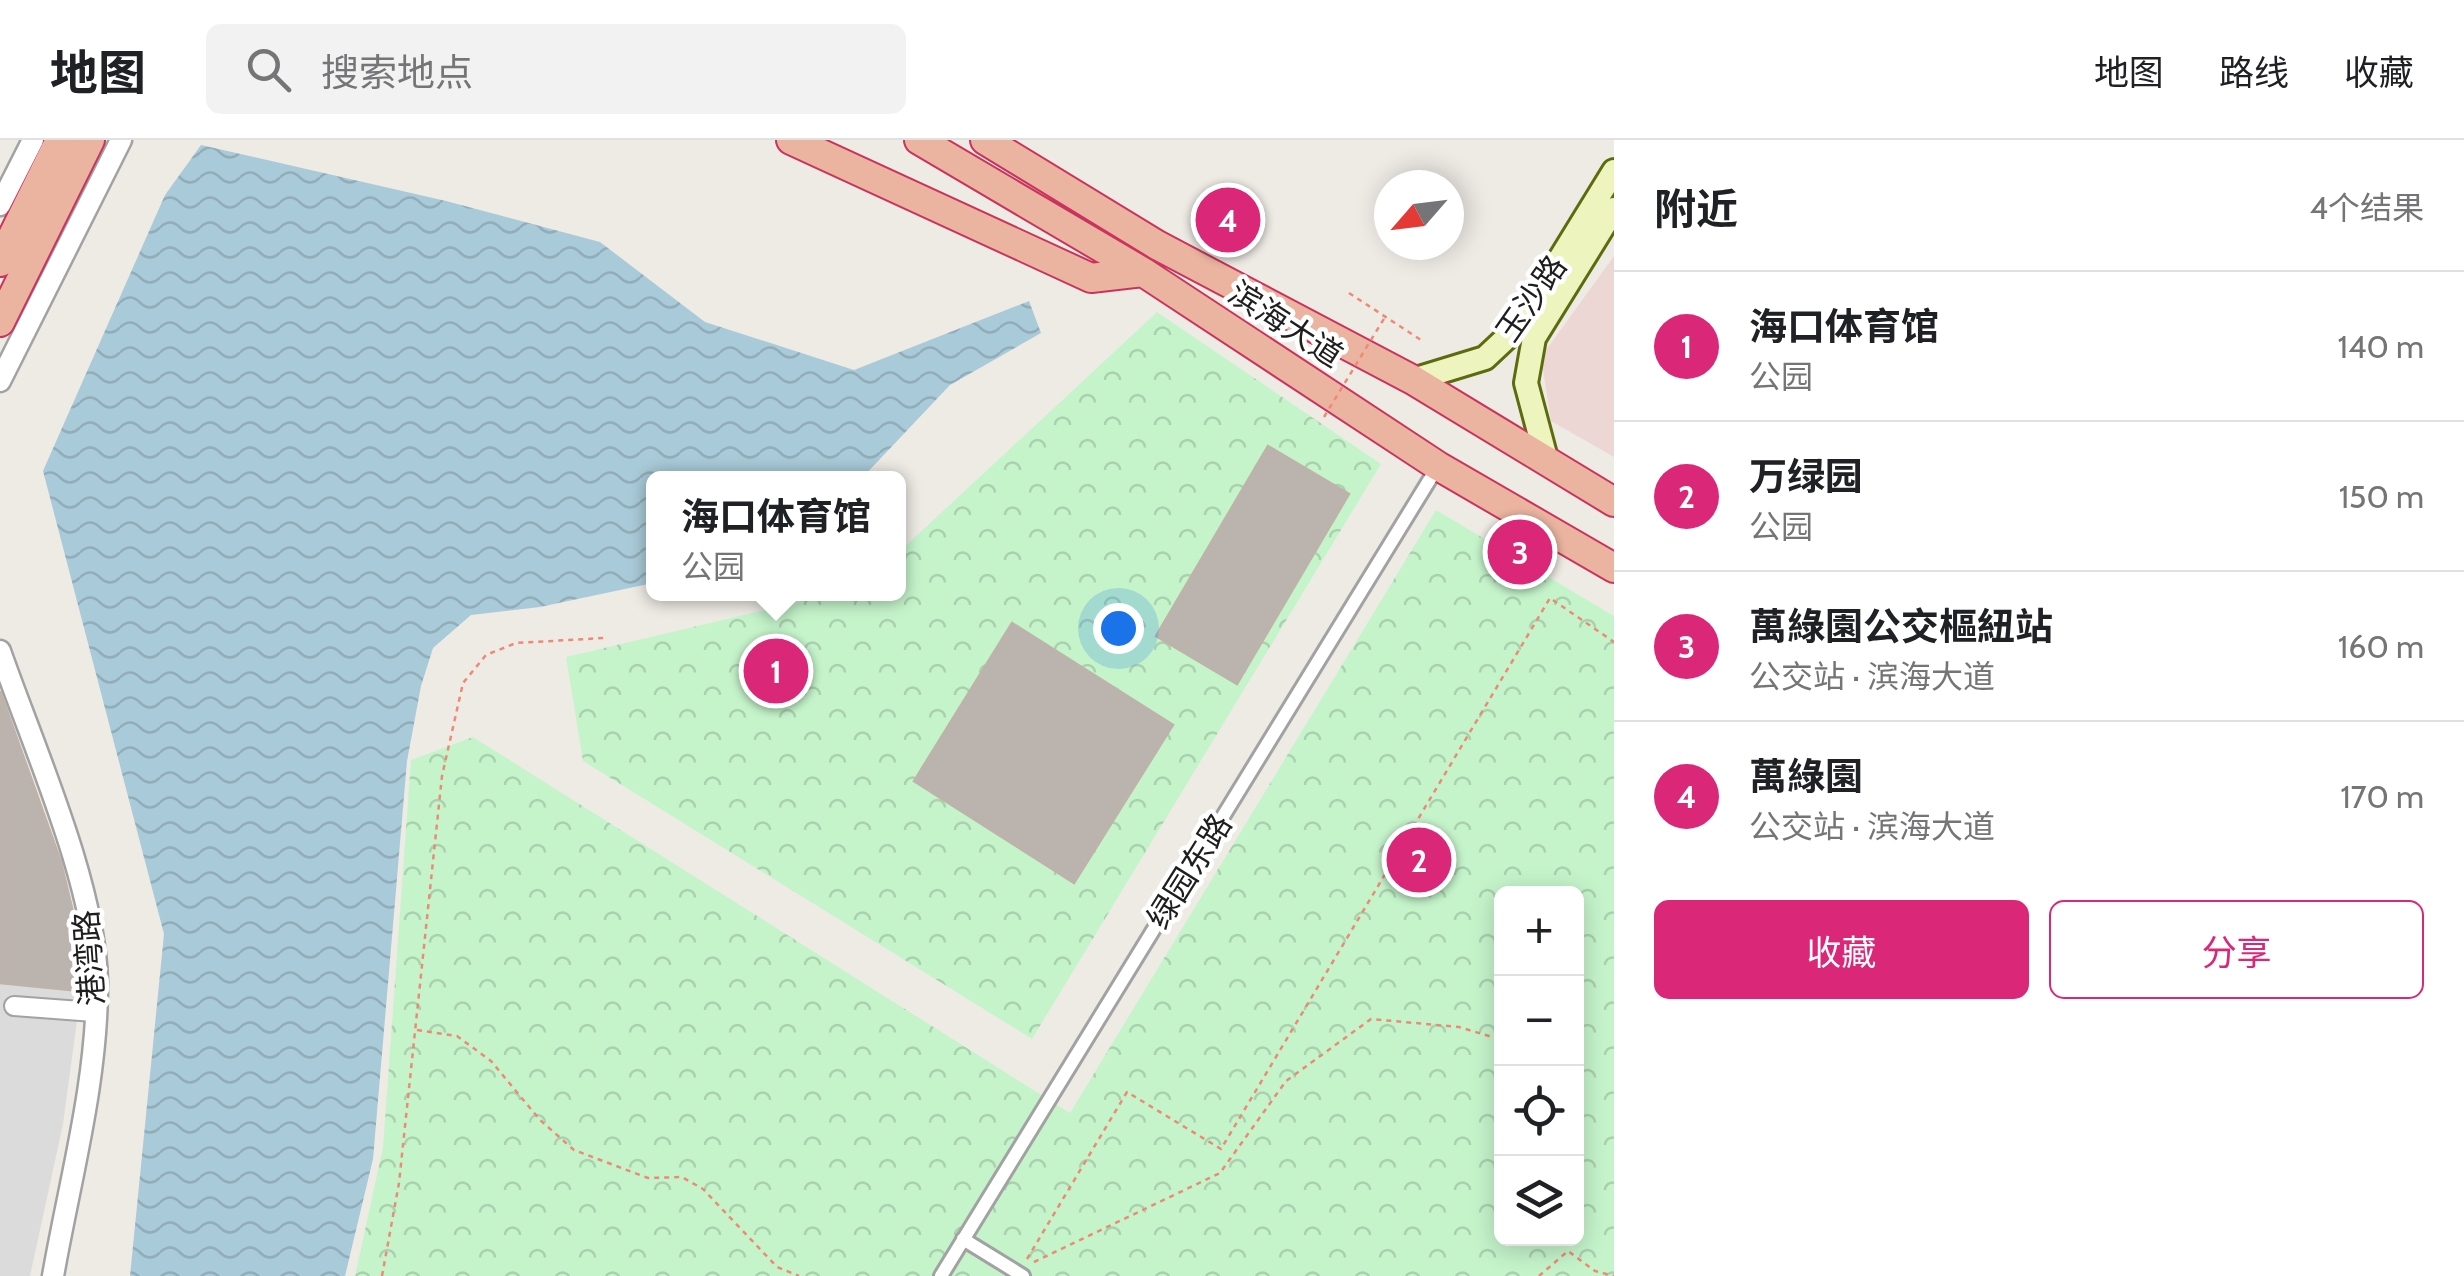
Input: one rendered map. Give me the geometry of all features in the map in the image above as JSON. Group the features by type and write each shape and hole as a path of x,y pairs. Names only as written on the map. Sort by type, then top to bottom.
{"highway":[{"path":"0,322 90,140"},
{"path":"791,140 1091,278 1143,272"},
{"path":"832,140 1023,226 1087,260 1143,272"},
{"name":"滨海大道","path":"919,140 1143,272 1438,466 1614,568"},
{"name":"滨海大道","path":"985,140 1157,245 1413,380 1614,502"},
{"path":"0,262 52,141"}],"main road":[{"name":"玉沙路","path":"1413,380 1485,358 1518,327 1614,171"},
{"name":"玉沙路","path":"1547,462 1526,383 1534,338 1614,209"}],"street":[{"path":"0,381 122,140"},
{"path":"0,205 52,141"},
{"name":"绿园东路","path":"941,1276 1438,466"},
{"name":"港湾路","path":"0,651 86,899 96,980 88,1099 53,1276"},
{"path":"14,1006 94,1012"},
{"path":"963,1239 1023,1276"}],"path":[{"path":"1349,294 1421,340"},
{"path":"1324,417 1385,317"},
{"path":"1494,1038 1459,1027 1371,1018 1286,1081 1220,1173 1021,1268 1127,1092 1221,1150 1550,598 1614,642"},
{"path":"382,1276 399,1183 442,776 463,684 486,655 516,642 604,638"},
{"path":"414,1030 458,1036 491,1061 540,1120 574,1150 648,1178 682,1177 703,1189 777,1267 799,1276"},
{"path":"1539,1276 1568,1251 1595,1270 1614,1276"}],"shaded area":[{"path":"1614,256 1614,457 1551,421 1541,357"},
{"path":"0,983 81,991 63,1124 30,1276 0,1276"}],"green space":[{"path":"1157,312 1381,464 1032,1039 583,761 566,657 803,601 906,601 906,545","holes":["1268,447 1348,494 1237,684 1157,636","1013,624 1074,883 914,782"]},
{"path":"1436,510 1614,616 1614,1276 355,1276 383,1147 411,760 473,737 1070,1113"}],"water":[{"path":"201,145 446,201 600,242 705,322 854,370 1029,301 1041,333 950,385 869,471 646,471 646,584 540,607 471,615 433,648 421,686 407,761 373,1159 345,1276 130,1276 164,934 43,471 165,195"}],"building":[{"path":"1268,446 1349,494 1237,684 1156,636"},
{"path":"1012,623 1173,725 1074,883 914,781"},
{"path":"0,691 61,862 77,929 81,991 0,983"}],"place":[{"name":"萬綠園","path":"1228,220"},
{"name":"萬綠園公交樞紐站","path":"1520,552"},
{"name":"海口体育馆","path":"776,671"},
{"name":"万绿园","path":"1419,860"}]}
